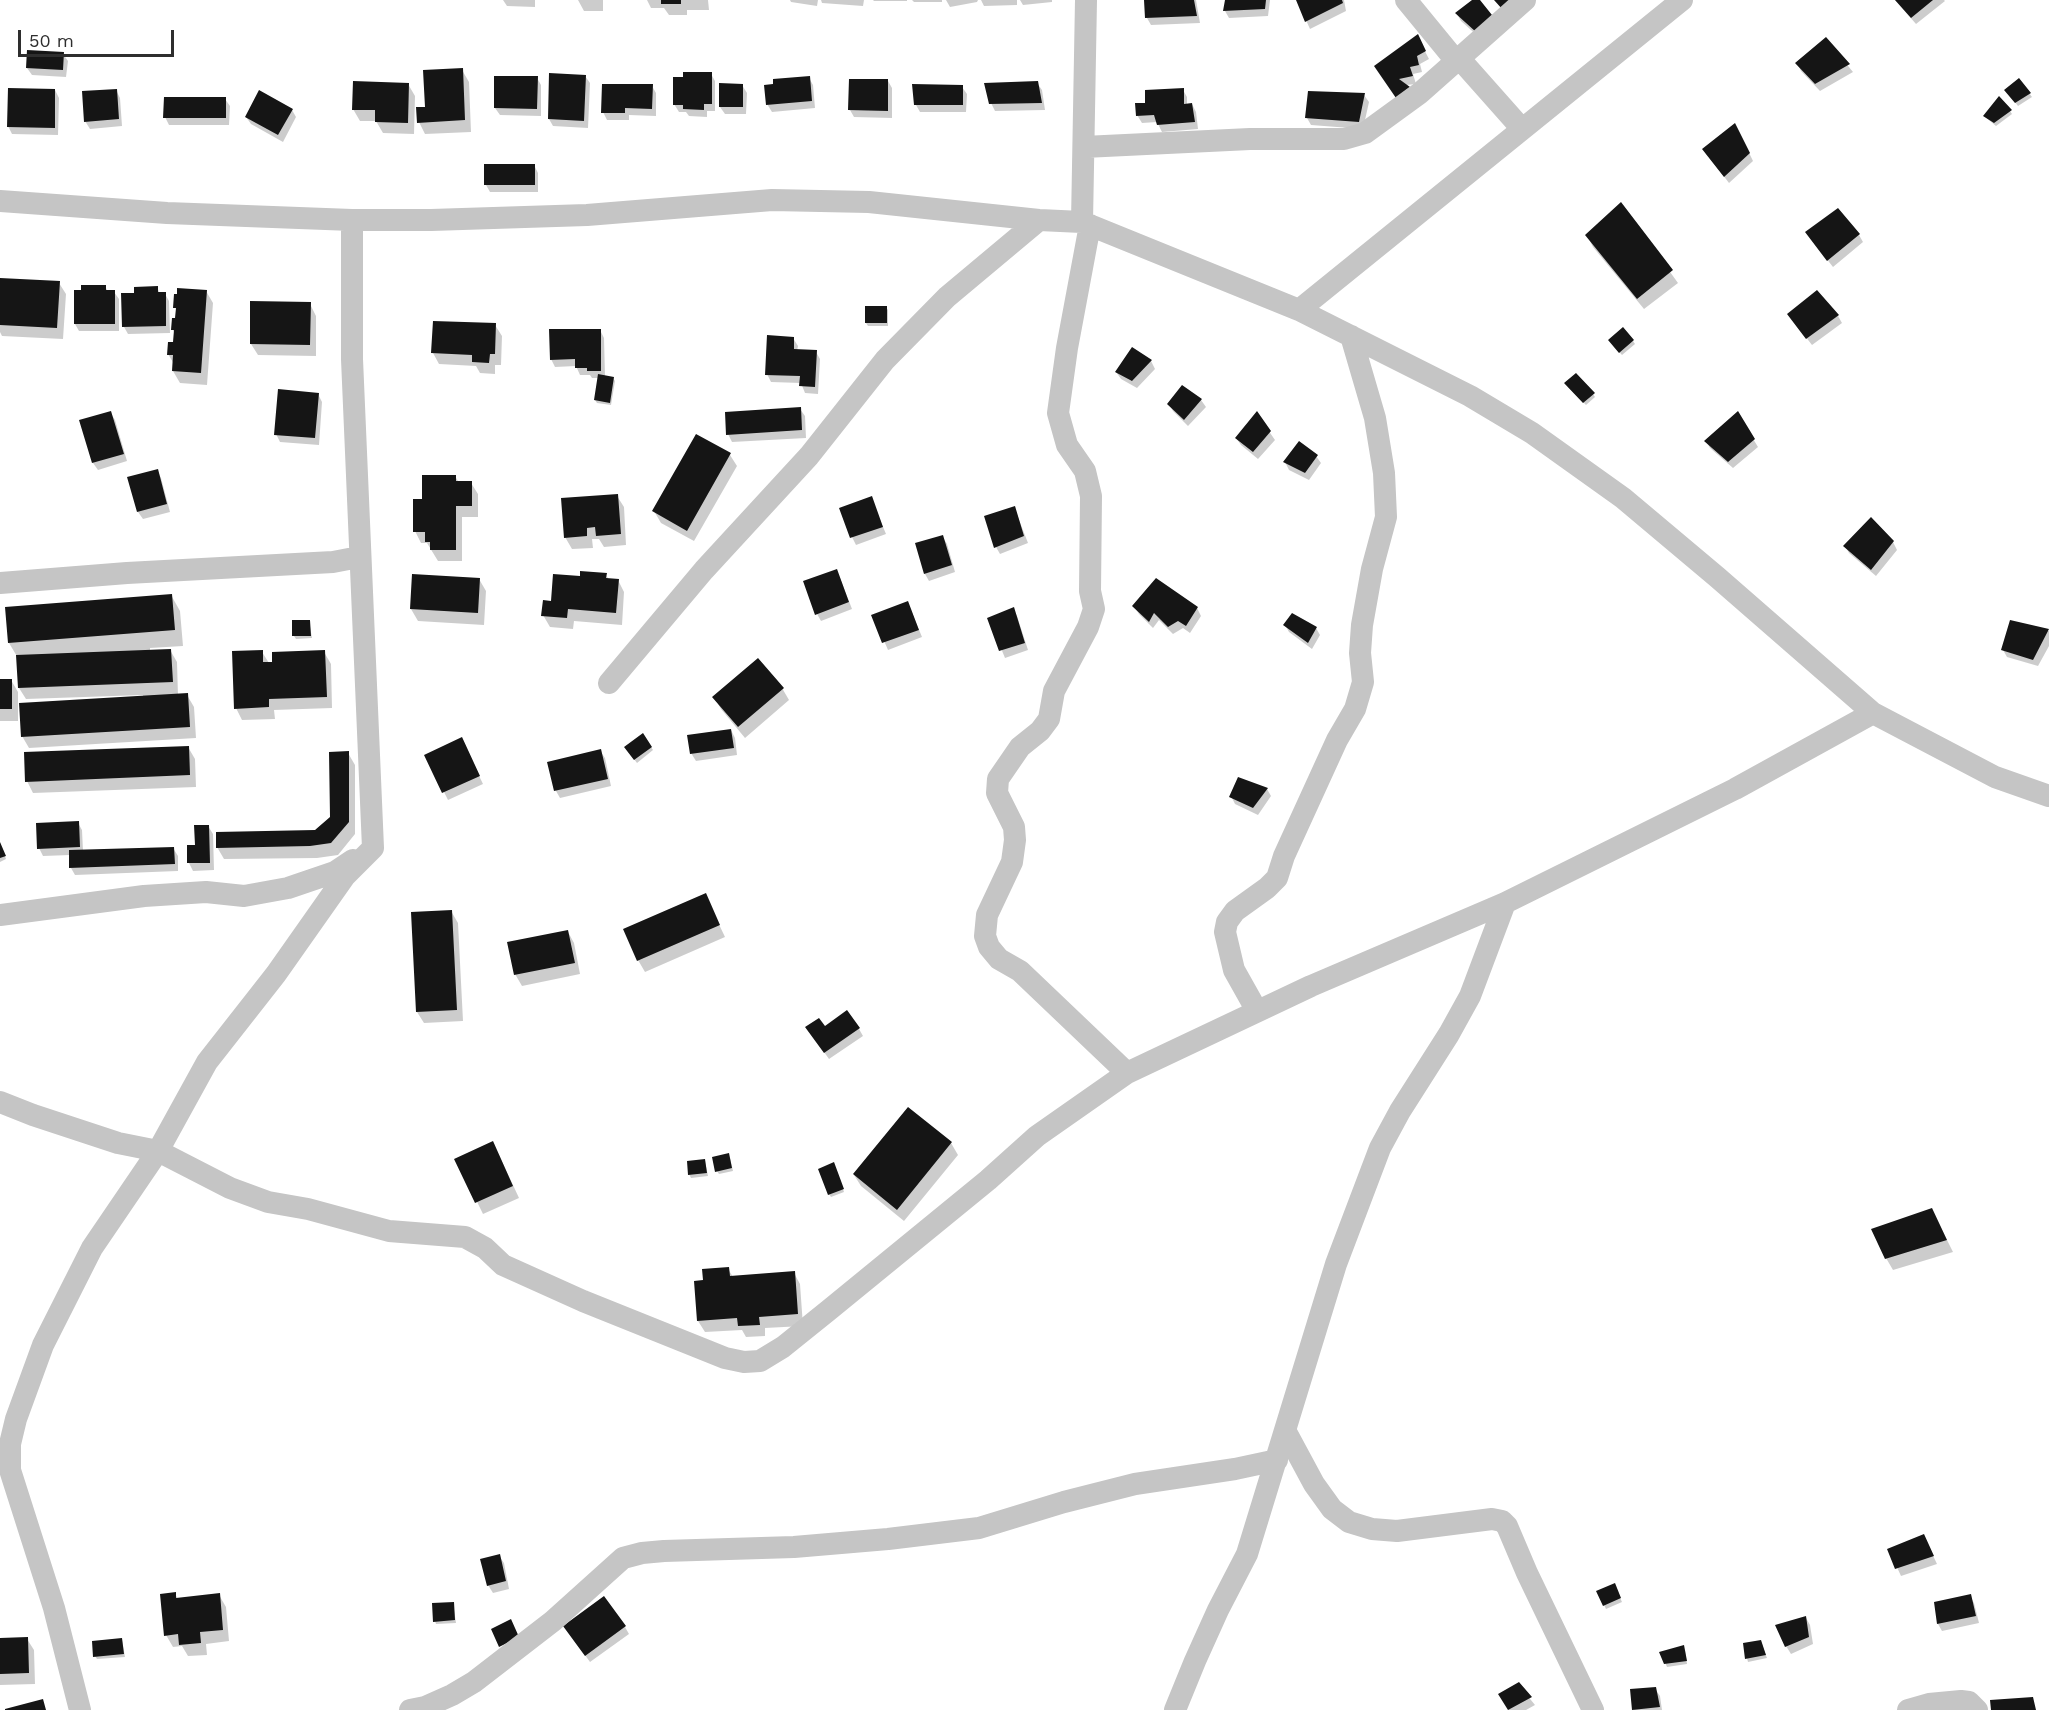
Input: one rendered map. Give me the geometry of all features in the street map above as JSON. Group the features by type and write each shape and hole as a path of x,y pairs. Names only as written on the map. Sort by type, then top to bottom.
{"street":[{"path":"1086,0 1084,147 1086,224 1058,414 1068,444 1085,471 1091,496 1090,591 1094,609 1088,627 1054,691 1049,719 1041,731 1020,747 998,779 997,794 1014,827 1015,840 1012,862 987,915 985,936 999,959 1020,971 1127,1073"},
{"path":"1406,0 1522,129"},
{"path":"1084,147 1250,139 1344,139 1365,134 1420,93 1525,0"},
{"path":"1299,310 1682,0"},
{"path":"0,201 167,213 352,220 586,215 772,200 869,202 1086,224 1299,310 1470,396 1532,433 1614,492 1717,577 1873,713 1995,777 2049,796"},
{"path":"80,1710 54,1608 5,1453 16,1419 43,1345 92,1248 158,1151 207,1062 276,974 345,876 373,848 352,359 352,220"},
{"path":"609,683 704,570 809,456 885,360 947,297 1040,220"},
{"path":"1257,1011 1234,970 1225,932 1227,922 1235,911 1277,878 1284,856 1337,740 1355,709 1363,682 1359,653 1362,624 1372,569 1386,517 1384,473 1375,418 1351,336"},
{"path":"0,583 128,573 333,562 359,557"},
{"path":"0,1102 118,1143 158,1151 230,1188 267,1202 308,1209 389,1231 465,1237 485,1248 503,1265 584,1301 725,1358 744,1362 760,1361 783,1347 988,1180 1037,1136 1127,1073 1257,1011 1505,903 1735,789 1873,713"},
{"path":"0,915 144,896 206,892 244,896 288,888 335,872 373,848"},
{"path":"1175,1710 1218,1610 1248,1554 1336,1264 1380,1148 1470,996 1505,903"},
{"path":"1286,1432 1314,1485 1332,1509 1349,1522 1372,1529 1397,1531 1492,1519 1502,1521 1507,1526 1593,1710"},
{"path":"410,1710 434,1703 474,1682 553,1621 623,1558 664,1551 794,1546 888,1539 979,1528 1064,1502 1136,1485 1277,1460"},
{"path":"1908,1710 1929,1704 1961,1701 1969,1702 1977,1710"}],"building":[{"path":"661,0 681,0 681,4 661,4"},
{"path":"1144,0 1194,0 1197,16 1145,18"},
{"path":"1225,0 1266,0 1265,9 1223,11"},
{"path":"1296,0 1342,0 1343,3 1305,22"},
{"path":"1472,0 1480,0 1492,15 1476,32 1455,13"},
{"path":"1494,0 1515,0 1503,10"},
{"path":"1895,0 1933,0 1911,18"},
{"path":"1418,34 1426,51 1417,56 1419,65 1410,67 1413,76 1399,79 1410,87 1396,98 1374,66"},
{"path":"1826,37 1850,64 1815,84 1795,63"},
{"path":"27,50 64,52 63,70 26,68"},
{"path":"463,68 465,120 417,123 416,107 425,107 423,70"},
{"path":"683,72 712,72 712,104 704,104 704,110 683,109 683,105 673,105 673,77 683,77"},
{"path":"549,73 586,75 584,121 548,119"},
{"path":"494,76 538,76 537,109 494,108"},
{"path":"810,76 812,101 766,105 764,85 773,84 773,79"},
{"path":"2019,78 2031,93 2015,103 2004,90"},
{"path":"849,79 888,79 888,111 848,110"},
{"path":"353,81 409,83 408,123 375,122 375,110 352,110"},
{"path":"1038,81 1042,103 989,104 984,83"},
{"path":"719,83 743,84 743,107 719,107"},
{"path":"602,84 653,84 652,109 625,108 625,113 601,113"},
{"path":"912,84 963,85 963,105 914,105"},
{"path":"8,88 55,89 55,128 7,127"},
{"path":"1184,88 1184,104 1192,103 1195,122 1157,125 1154,115 1136,116 1135,103 1145,103 1145,90"},
{"path":"117,89 119,119 84,122 82,91"},
{"path":"259,90 293,109 278,135 245,117"},
{"path":"1308,91 1365,93 1359,122 1305,118"},
{"path":"1999,96 2012,110 1994,123 1983,116"},
{"path":"164,97 226,97 226,118 163,118"},
{"path":"1735,123 1750,153 1724,177 1702,149"},
{"path":"484,164 535,164 535,185 484,185"},
{"path":"1621,202 1673,270 1637,299 1585,235"},
{"path":"1838,208 1860,234 1827,261 1805,232"},
{"path":"0,278 60,281 57,328 0,325"},
{"path":"81,285 106,285 106,290 115,290 115,324 74,324 74,290 81,290"},
{"path":"158,286 158,292 166,292 166,326 122,327 121,293 134,293 134,287"},
{"path":"177,288 207,290 201,373 172,371 173,355 167,355 168,342 173,342 174,330 171,330 172,318 175,318 176,308 173,308"},
{"path":"1817,290 1839,315 1806,339 1787,314"},
{"path":"250,301 311,302 310,345 250,344"},
{"path":"865,306 887,306 887,323 865,323"},
{"path":"433,321 496,323 495,354 490,354 489,363 472,362 472,355 431,353"},
{"path":"1623,327 1634,340 1619,353 1608,340"},
{"path":"549,329 601,329 601,371 575,368 575,359 550,360"},
{"path":"767,335 794,337 794,349 817,350 815,387 799,386 800,376 765,375"},
{"path":"1132,347 1152,360 1132,381 1115,372"},
{"path":"1576,373 1595,393 1583,403 1564,383"},
{"path":"598,374 614,377 610,403 594,400"},
{"path":"1182,385 1202,399 1184,420 1167,404"},
{"path":"278,389 319,393 315,438 274,435"},
{"path":"801,407 802,430 726,435 725,412"},
{"path":"111,411 124,454 92,463 79,420"},
{"path":"1257,411 1271,431 1253,452 1235,438"},
{"path":"1738,411 1755,439 1728,462 1704,441"},
{"path":"696,434 731,453 687,531 652,511"},
{"path":"1299,441 1318,455 1305,473 1283,462"},
{"path":"158,469 167,504 137,512 127,477"},
{"path":"422,475 456,475 456,481 472,481 472,506 456,506 456,550 430,550 430,542 425,542 425,532 413,532 413,499 422,499"},
{"path":"618,494 621,534 596,536 595,527 587,528 587,536 564,538 561,498"},
{"path":"872,496 883,527 850,538 839,508"},
{"path":"1015,506 1024,536 994,548 984,516"},
{"path":"1871,517 1894,541 1871,570 1843,546"},
{"path":"943,535 952,565 924,574 915,543"},
{"path":"837,569 849,602 815,615 803,581"},
{"path":"580,571 607,573 606,578 619,579 616,613 568,609 567,618 541,616 543,600 551,601 553,574 580,576"},
{"path":"412,574 480,578 478,613 410,609"},
{"path":"1156,578 1198,607 1186,626 1178,621 1168,627 1154,613 1149,622 1132,606"},
{"path":"172,594 175,630 8,643 5,607"},
{"path":"908,601 919,630 882,643 871,615"},
{"path":"1014,607 1025,643 999,651 987,618"},
{"path":"1292,613 1317,627 1308,643 1283,625"},
{"path":"292,620 310,620 311,636 292,636"},
{"path":"2010,620 2049,629 2033,660 2001,650"},
{"path":"171,649 173,682 18,688 16,655"},
{"path":"263,650 263,662 272,662 272,652 325,650 327,697 269,699 269,707 234,709 232,651"},
{"path":"758,658 784,688 738,727 712,697"},
{"path":"0,679 12,679 12,709 0,709"},
{"path":"188,693 190,727 21,737 19,703"},
{"path":"731,729 734,748 690,754 687,735"},
{"path":"643,733 652,747 634,760 624,747"},
{"path":"462,737 480,776 442,793 424,755"},
{"path":"189,746 190,775 25,782 24,752"},
{"path":"601,749 608,779 554,791 547,762"},
{"path":"349,751 349,822 331,843 310,846 216,848 216,832 315,830 330,817 329,752"},
{"path":"1238,777 1268,788 1253,808 1229,797"},
{"path":"79,821 80,847 37,849 36,823"},
{"path":"194,825 209,825 210,863 187,863 187,845 195,845"},
{"path":"0,842 6,856 0,858"},
{"path":"174,847 175,864 69,868 69,850"},
{"path":"706,893 720,925 637,961 623,929"},
{"path":"452,910 457,1010 416,1012 411,912"},
{"path":"568,930 575,963 514,975 507,942"},
{"path":"847,1010 860,1028 824,1053 805,1027 819,1018 825,1026"},
{"path":"908,1107 952,1142 897,1210 853,1174"},
{"path":"493,1141 513,1186 475,1203 454,1159"},
{"path":"729,1153 732,1168 715,1172 712,1157"},
{"path":"705,1159 707,1173 688,1175 687,1161"},
{"path":"834,1162 844,1189 828,1195 818,1169"},
{"path":"1932,1208 1947,1240 1885,1259 1871,1229"},
{"path":"729,1267 730,1276 795,1271 798,1314 759,1317 760,1325 738,1326 737,1318 697,1321 694,1281 703,1280 702,1269"},
{"path":"1924,1534 1934,1556 1895,1569 1887,1549"},
{"path":"500,1554 506,1581 487,1586 480,1559"},
{"path":"1615,1583 1621,1598 1603,1606 1596,1591"},
{"path":"176,1592 176,1598 220,1593 223,1630 200,1632 201,1643 179,1645 178,1634 164,1636 160,1594"},
{"path":"1971,1594 1976,1616 1937,1624 1934,1602"},
{"path":"604,1596 626,1626 585,1656 563,1626"},
{"path":"454,1602 455,1620 433,1622 432,1603"},
{"path":"1806,1616 1809,1637 1785,1647 1775,1625"},
{"path":"511,1619 519,1637 499,1647 491,1629"},
{"path":"28,1637 29,1673 0,1674 0,1638"},
{"path":"122,1638 124,1654 93,1657 92,1641"},
{"path":"1761,1640 1766,1655 1745,1659 1743,1643"},
{"path":"1684,1645 1687,1661 1664,1664 1659,1652"},
{"path":"1519,1682 1532,1697 1508,1710 1498,1694"},
{"path":"1656,1687 1660,1707 1632,1710 1630,1689"},
{"path":"2033,1697 2036,1710 1991,1710 1990,1700"},
{"path":"43,1699 46,1710 5,1710 5,1709"}]}
